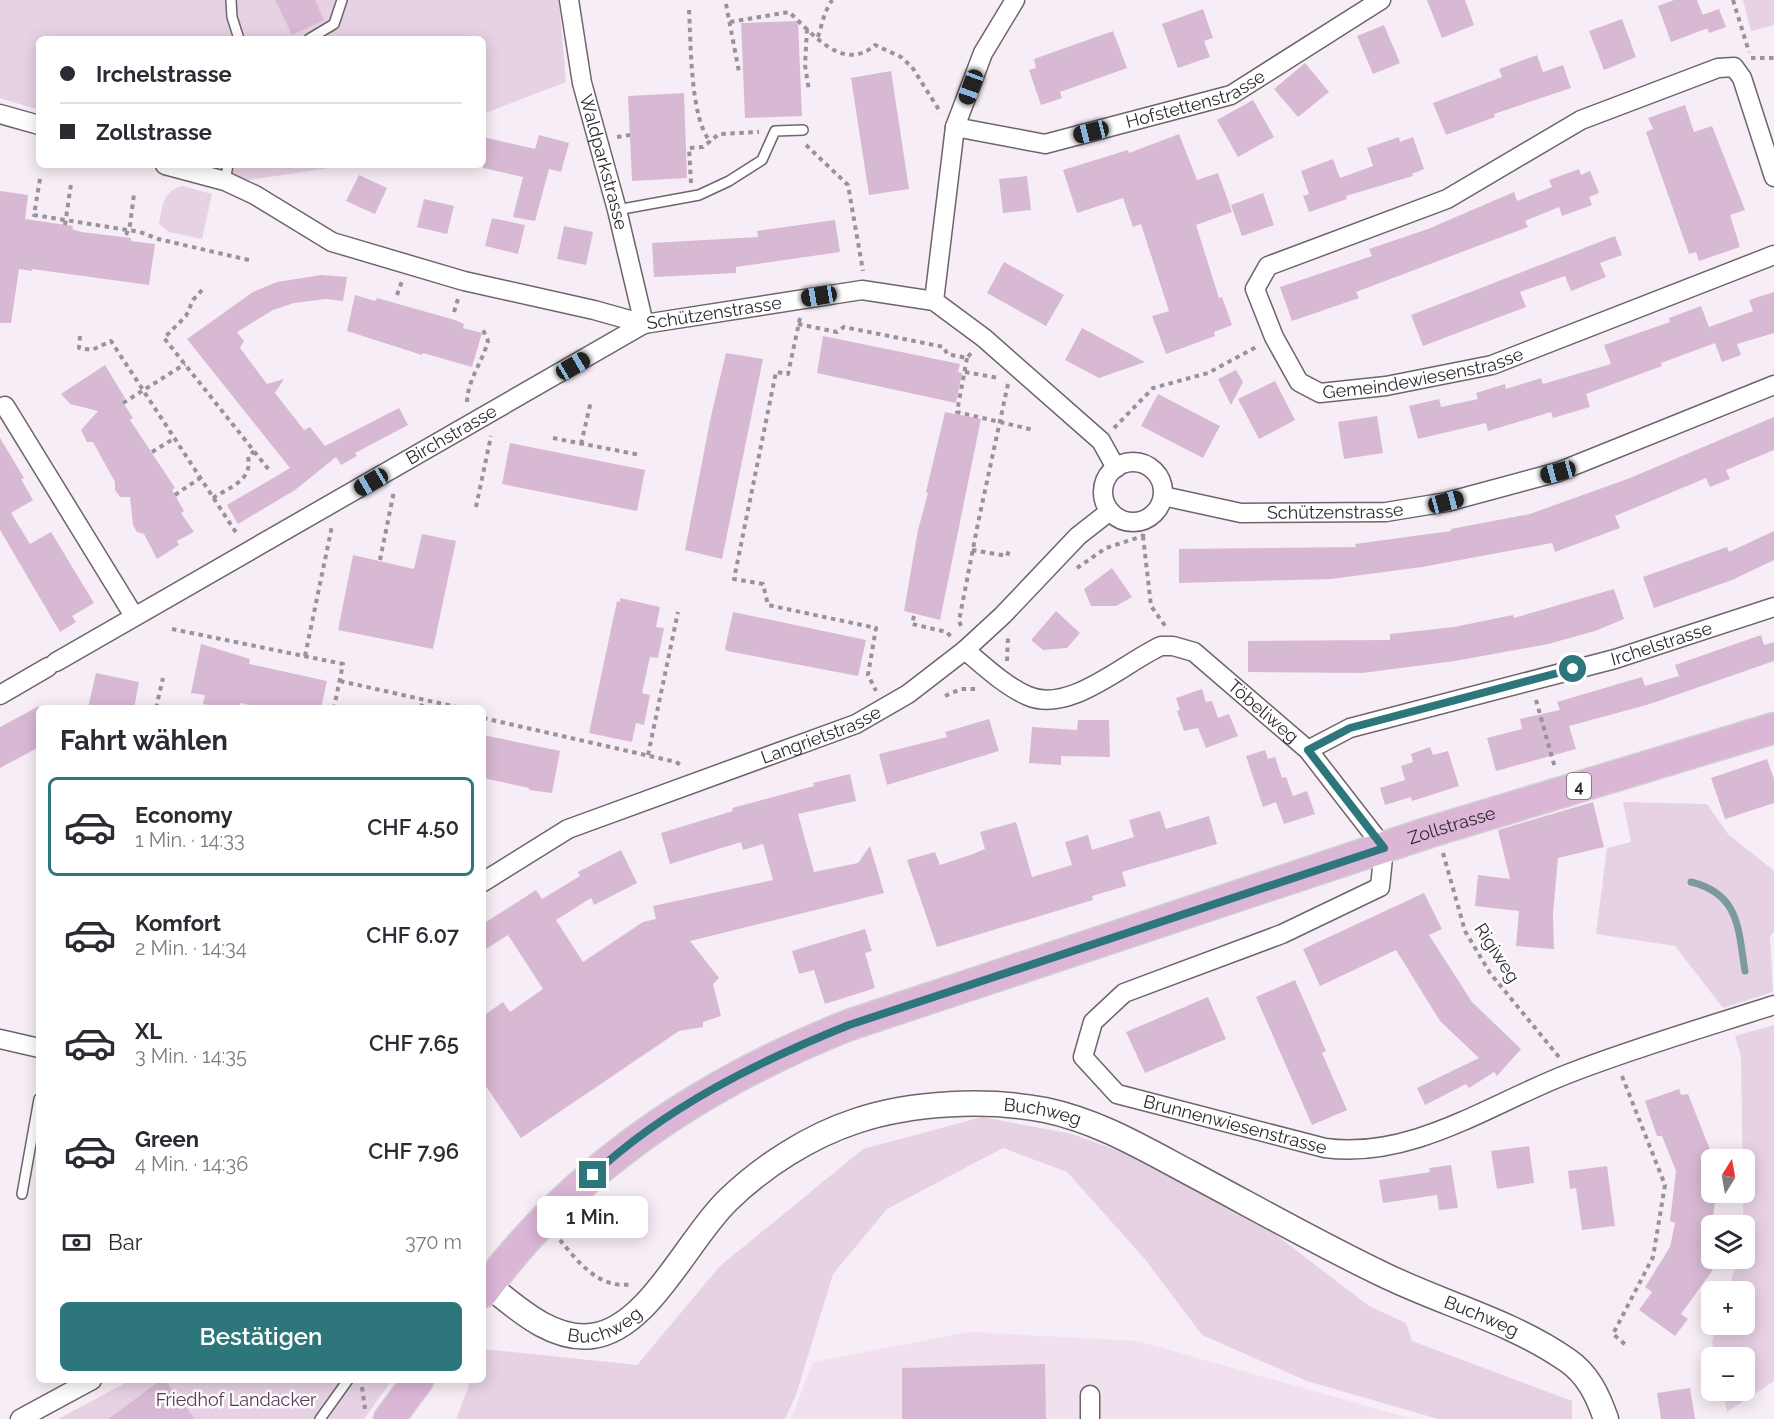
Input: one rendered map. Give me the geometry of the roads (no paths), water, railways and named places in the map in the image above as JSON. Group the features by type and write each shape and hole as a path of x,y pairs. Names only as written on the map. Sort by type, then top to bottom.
{"main road":[{"name":"Zollstrasse","path":"486,1285 544,1221 610,1160 664,1118 803,1044 849,1025 1430,832 1774,728"},
{"path":"377,1418 415,1383"}],"street":[{"name":"Waldparkstrasse","path":"569,0 572,31 582,83 617,210 644,324"},
{"path":"934,302 957,124 983,53 1015,0"},
{"name":"Hofstettenstrasse","path":"957,124 1045,144 1232,95 1381,0"},
{"name":"Gemeindewiesenstrasse","path":"1774,177 1742,78 1742,63 1718,68 1581,120 1447,199 1268,266 1255,290 1274,337 1299,382 1320,393 1386,386 1492,365 1774,255"},
{"path":"1,115 36,124"},
{"name":"Schützenstrasse","path":"188,168 227,173 255,195 332,242 464,282 594,310 644,324 862,290 934,302 984,338 1101,441 1116,468"},
{"name":"Birchstrasse","path":"0,695 644,324"},
{"name":"Schützenstrasse","path":"1163,496 1241,513 1386,512 1446,502 1558,472 1774,386"},
{"path":"5,406 134,616"},
{"path":"1135,462 1144,464 1159,477 1163,496 1160,506 1144,528 1110,511 1104,493 1105,483 1116,468 1135,462"},
{"name":"Langrietstrasse","path":"486,880 568,829 856,724 931,678 965,650 1003,615 1078,536 1110,511"},
{"name":"Irchelstrasse","path":"1308,750 1350,728 1615,659 1774,607"},
{"name":"Töbeliweg","path":"965,650 994,674 1029,697 1047,700 1066,698 1091,687 1161,646 1173,646 1194,652 1308,750 1384,848"},
{"name":"Brunnenwiesenstrasse","path":"1384,848 1380,887 1282,934 1124,993 1093,1022 1083,1057 1117,1094 1325,1148 1350,1151 1377,1150 1418,1138 1570,1073 1774,1005"},
{"path":"0,1040 36,1047"},
{"name":"Buchweg","path":"486,1287 554,1330 589,1337 609,1333 626,1323 646,1305 681,1256 728,1200 792,1150 857,1120 929,1106 992,1104 1046,1110 1101,1126 1383,1275 1543,1344 1572,1362 1594,1388 1606,1419"},
{"path":"20,1419 86,1383"},
{"path":"1090,1395 1090,1419"}],"lane":[{"path":"231,0 232,17 238,36"},
{"path":"314,36 334,24 342,0"},
{"path":"617,210 691,196 729,181 762,160 776,131 803,130"},
{"path":"22,1194 36,1116"},
{"path":"320,1419 346,1383"}],"waterway":[{"path":"1691,882 1719,895 1728,904 1738,928 1745,971"}],"park label":[{"name":"Friedhof Landacker","path":"236,1400"}]}
